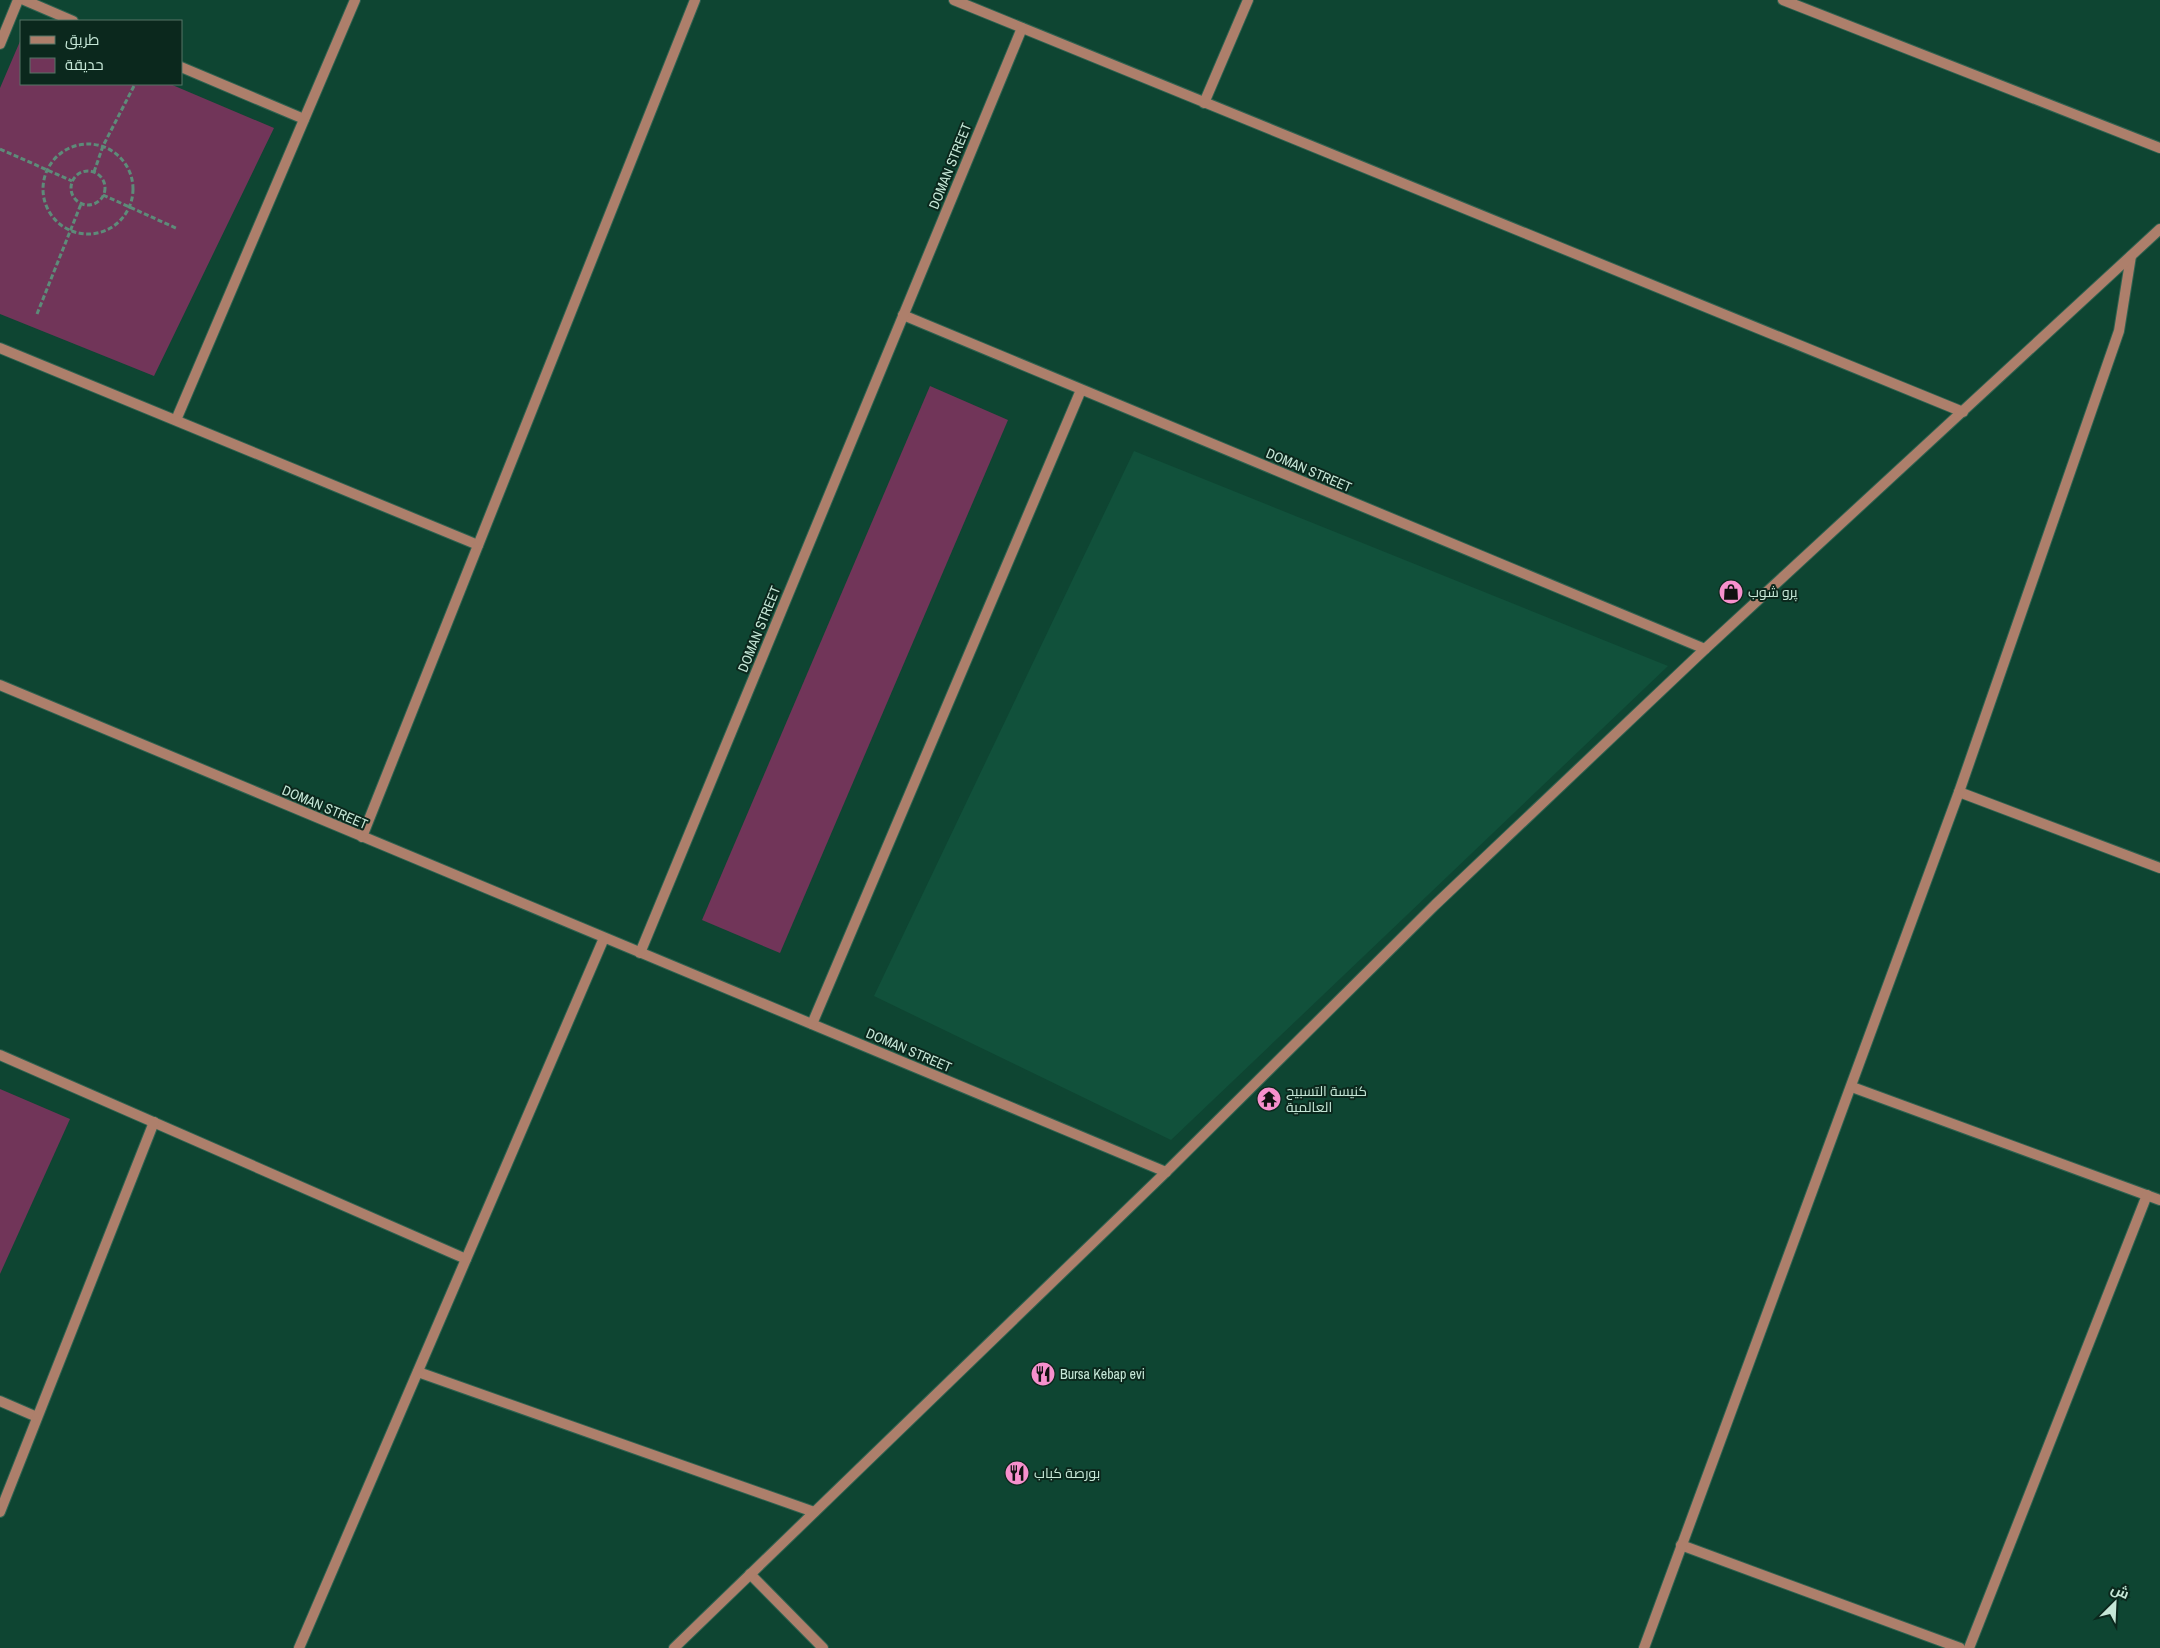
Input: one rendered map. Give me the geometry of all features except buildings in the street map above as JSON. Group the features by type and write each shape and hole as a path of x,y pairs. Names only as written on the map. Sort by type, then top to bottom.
{"street":[{"path":"0,44 18,0"},
{"path":"24,0 71,20"},
{"path":"176,420 355,0"},
{"path":"362,837 695,0"},
{"path":"954,0 1963,412"},
{"path":"1204,103 1248,0"},
{"path":"1783,0 2160,148"},
{"name":"DOMAN STREET","path":"640,953 1022,28"},
{"path":"182,67 304,120"},
{"path":"674,1648 1166,1172 1435,905 1705,649 2160,229"},
{"path":"1644,1648 1959,792 2119,331 2131,256"},
{"name":"DOMAN STREET","path":"904,315 1705,649"},
{"path":"0,348 478,545"},
{"path":"812,1024 1081,390"},
{"name":"DOMAN STREET","path":"0,685 1166,1172"},
{"path":"1959,792 2160,868"},
{"path":"299,1648 604,938"},
{"path":"0,1055 466,1259"},
{"path":"1852,1087 2160,1200"},
{"path":"0,1512 154,1122"},
{"path":"1969,1648 2147,1195"},
{"path":"418,1372 814,1512"},
{"path":"0,1401 37,1417"},
{"path":"1681,1545 1960,1648"},
{"path":"750,1574 823,1648"}],"path":[{"path":"94,172 103,146 134,85"},
{"path":"83,144 103,146 112,150 123,159 131,172 134,187 130,207 114,226 101,232 86,234 71,231 58,224 43,198 43,182 46,170 56,156 68,147 83,144"},
{"path":"0,149 72,182"},
{"path":"80,172 94,172 105,182 103,195 94,204 81,204 74,198 72,182 80,172"},
{"path":"103,195 178,229"},
{"path":"37,314 81,204"}],"shaded area":[{"path":"1134,451 1668,666 1171,1140 874,996"}],"green space":[{"path":"20,41 20,85 172,85 274,128 154,376 0,314 0,88"},
{"path":"930,386 1008,420 780,953 702,920"},
{"path":"0,1089 70,1119 0,1274"}],"place":[{"name":"پرو شوب","path":"1731,592"},
{"name":"كنيسة التسبيح العالمية","path":"1269,1099"},
{"name":"Bursa Kebap evi","path":"1043,1374"},
{"name":"بورصة كباب","path":"1017,1473"}]}
